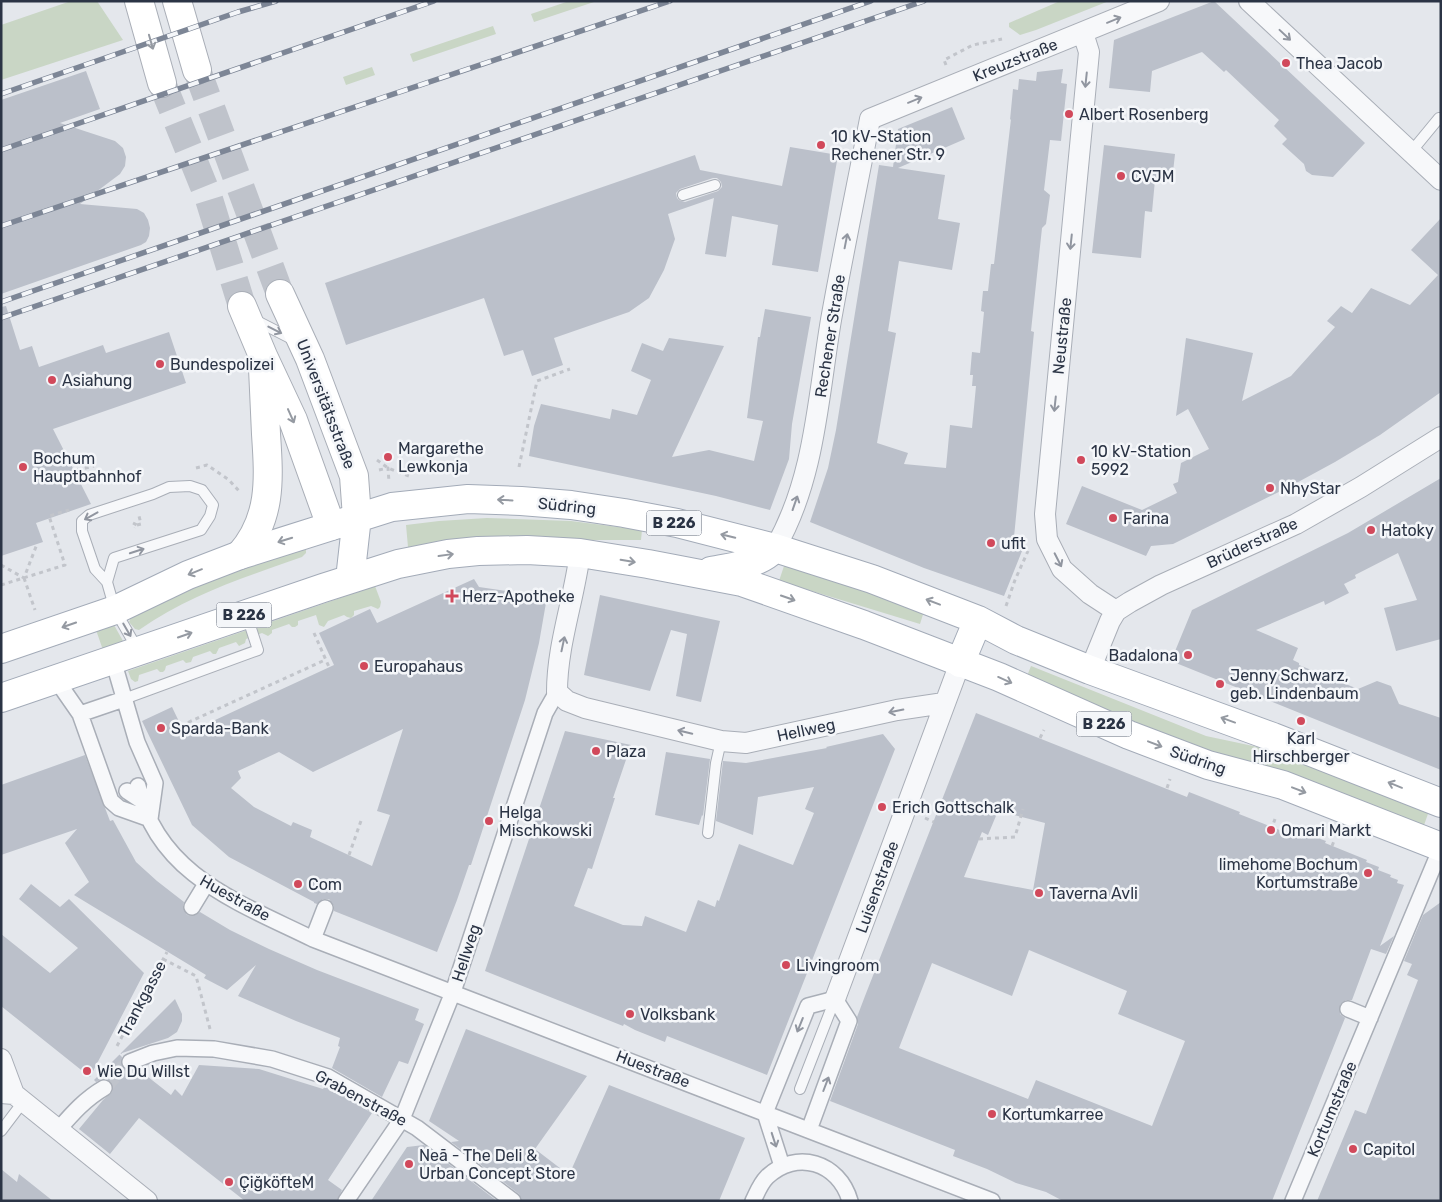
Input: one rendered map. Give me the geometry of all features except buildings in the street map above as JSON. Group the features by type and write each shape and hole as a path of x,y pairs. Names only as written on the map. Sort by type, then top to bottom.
{"main road":[{"path":"138,1 162,83"},
{"path":"177,1 197,70"},
{"name":"Universitätsstraße","path":"280,294 304,345 354,476 357,518 350,579"},
{"path":"244,311 294,420 350,579"},
{"path":"240,555 256,533 267,495 268,474 263,356"},
{"name":"Südring","path":"357,518 392,507 408,505 468,500 521,501 572,505 642,516 775,548 872,579 978,620 1016,640 1090,670 1273,737 1441,803"},
{"name":"B 226","path":"1,649 115,610 188,575 240,555 357,518"},
{"name":"Südring","path":"697,573 755,562 765,557 775,548"},
{"name":"Südring","path":"350,579 420,559 463,553 527,550 580,554 697,573 750,585 864,625 999,677 1129,734 1208,765 1283,784 1441,847"},
{"name":"B 226","path":"6,694 59,679 350,579"},
{"path":"960,663 978,620"}],"street":[{"name":"Kreuzstraße","path":"870,118 1159,1"},
{"path":"1259,5 1441,180"},
{"name":"Neustraße","path":"1083,33 1089,52 1045,514 1047,539 1062,569 1090,594 1116,611"},
{"name":"Rechener Straße","path":"775,548 786,528 810,456 831,321 870,118"},
{"name":"Brüderstraße","path":"1116,611 1162,585 1296,524 1362,487 1441,437"},
{"name":"Hellweg","path":"346,1201 402,1119 453,992 545,713 556,692 557,670 577,579 580,554"},
{"path":"1090,670 1116,611"},
{"path":"59,679 64,691 80,714 111,801 120,808 150,819 155,782 150,761 137,742 112,660"},
{"name":"Luisenstraße","path":"835,999 960,663"},
{"name":"Hellweg","path":"556,692 567,701 585,708 721,741 746,743 897,710 944,703"},
{"path":"80,714 124,699"},
{"name":"Huestraße","path":"138,790 162,842 183,866 206,884 313,939 809,1130 826,1152 992,1201"},
{"name":"Kortumstraße","path":"1294,1201 1441,847"},
{"path":"192,907 206,884"},
{"path":"313,939 326,908"},
{"path":"782,1166 765,1113 808,1006 835,999 850,1021 809,1130"},
{"path":"1348,1009 1370,1018"},
{"name":"Grabenstraße","path":"130,1062 153,1053 177,1048 214,1049 272,1059 328,1077 402,1119 514,1201"},
{"path":"1,1059 13,1097 58,1130 147,1201"},
{"path":"58,1130 90,1096 104,1088"},
{"path":"753,1201 766,1178 782,1166 805,1162 826,1152 850,1201"}],"lane":[{"path":"1410,152 1439,118"},
{"path":"683,195 715,185"},
{"path":"244,311 304,345"},
{"path":"107,582 114,558 201,530 210,516 213,505 202,490 190,486 169,487 89,515 82,521 82,531 95,569 107,582 115,610 139,651"},
{"path":"124,699 258,650 246,614"},
{"path":"708,833 716,763 721,741"},
{"path":"800,1089 835,999"},
{"path":"1,1131 13,1097"}],"path":[{"path":"944,60 973,45 1006,38"},
{"path":"519,467 537,381 570,369"},
{"path":"373,456 388,468 414,478"},
{"path":"78,470 94,466"},
{"path":"388,468 389,483"},
{"path":"133,523 137,525 134,528"},
{"path":"24,578 37,544"},
{"path":"1,564 24,578 36,612"},
{"path":"314,633 329,667"},
{"path":"193,730 189,722 326,660"},
{"path":"1040,738 1044,730"},
{"path":"1167,788 1170,778"},
{"path":"979,839 1015,837 1023,809"},
{"path":"349,855 362,818"},
{"path":"1271,830 1275,819"},
{"path":"1332,846 1334,841"},
{"name":"Trankgasse","path":"117,1046 167,952"},
{"path":"163,958 196,976 205,1008"}],"green space":[{"path":"71,1 97,1 123,40 1,80 1,25"},
{"path":"569,1 597,1 534,22 531,14"},
{"path":"1060,1 1109,1 1020,35 1009,27 1009,23"},
{"path":"493,26 496,34 413,62 410,54"},
{"path":"372,67 375,75 346,85 343,77"},
{"path":"487,518 571,521 642,530 641,540 495,537 408,547 406,525"},
{"path":"306,548 306,553 302,557 218,588 178,606 139,630 135,629 129,622 131,617 180,592 233,570"},
{"path":"785,563 926,605 920,624 779,581"},
{"path":"375,586 381,602 378,609 371,606 354,611 354,615 351,618 344,615 328,621 324,627 319,625 316,615 298,621 298,625 295,627 289,624 272,630 272,633 268,636 262,633 246,639 245,643 239,646 236,642 219,648 216,654 210,651 193,657 191,662 186,663 183,660 166,666 163,672 157,669 139,675 138,681 135,682 131,679 128,671"},
{"path":"114,625 123,641 103,650 96,630"},
{"path":"1031,666 1206,736 1277,751 1429,811 1423,828 1219,757 1099,711 1027,676"}],"tunnel":[{"path":"197,70 280,294"},
{"path":"162,83 209,199 242,306"},
{"path":"104,1088 130,1062"}],"railway":[{"path":"1,94 238,12 276,1"},
{"path":"1,150 434,1"},
{"path":"1,226 670,1"},
{"path":"1,302 871,1"},
{"path":"1,318 924,1"}],"place":[{"name":"Thea Jacob","path":"1286,63"},
{"name":"Albert Rosenberg","path":"1069,114"},
{"name":"10 kV-Station Rechener Str. 9","path":"821,145"},
{"name":"CVJM","path":"1121,176"},
{"name":"Bundespolizei","path":"160,364"},
{"name":"Asiahung","path":"52,380"},
{"name":"Margarethe Lewkonja","path":"388,457"},
{"name":"10 kV-Station 5992","path":"1081,460"},
{"name":"Bochum Hauptbahnhof","path":"23,467"},
{"name":"NhyStar","path":"1270,488"},
{"name":"Farina","path":"1113,518"},
{"name":"Hatoky","path":"1371,530"},
{"name":"ufit","path":"991,543"},
{"name":"Herz-Apotheke","path":"452,596"},
{"name":"Badalona","path":"1188,655"},
{"name":"Europahaus","path":"364,666"},
{"name":"Jenny Schwarz, geb. Lindenbaum","path":"1220,684"},
{"name":"Karl Hirschberger","path":"1301,721"},
{"name":"Sparda-Bank","path":"161,728"},
{"name":"Plaza","path":"596,751"},
{"name":"Erich Gottschalk","path":"882,807"},
{"name":"Helga Mischkowski","path":"489,821"},
{"name":"Omari Markt","path":"1271,830"},
{"name":"limehome Bochum Kortumstraße","path":"1368,873"},
{"name":"Com","path":"298,884"},
{"name":"Taverna Avli","path":"1039,893"},
{"name":"Livingroom","path":"786,965"},
{"name":"Volksbank","path":"630,1014"},
{"name":"Wie Du Willst","path":"87,1071"},
{"name":"Kortumkarree","path":"992,1114"},
{"name":"Capitol","path":"1353,1149"},
{"name":"Neā - The Deli & Urban Concept Store","path":"409,1164"},
{"name":"ÇiğköfteM","path":"229,1182"}]}
